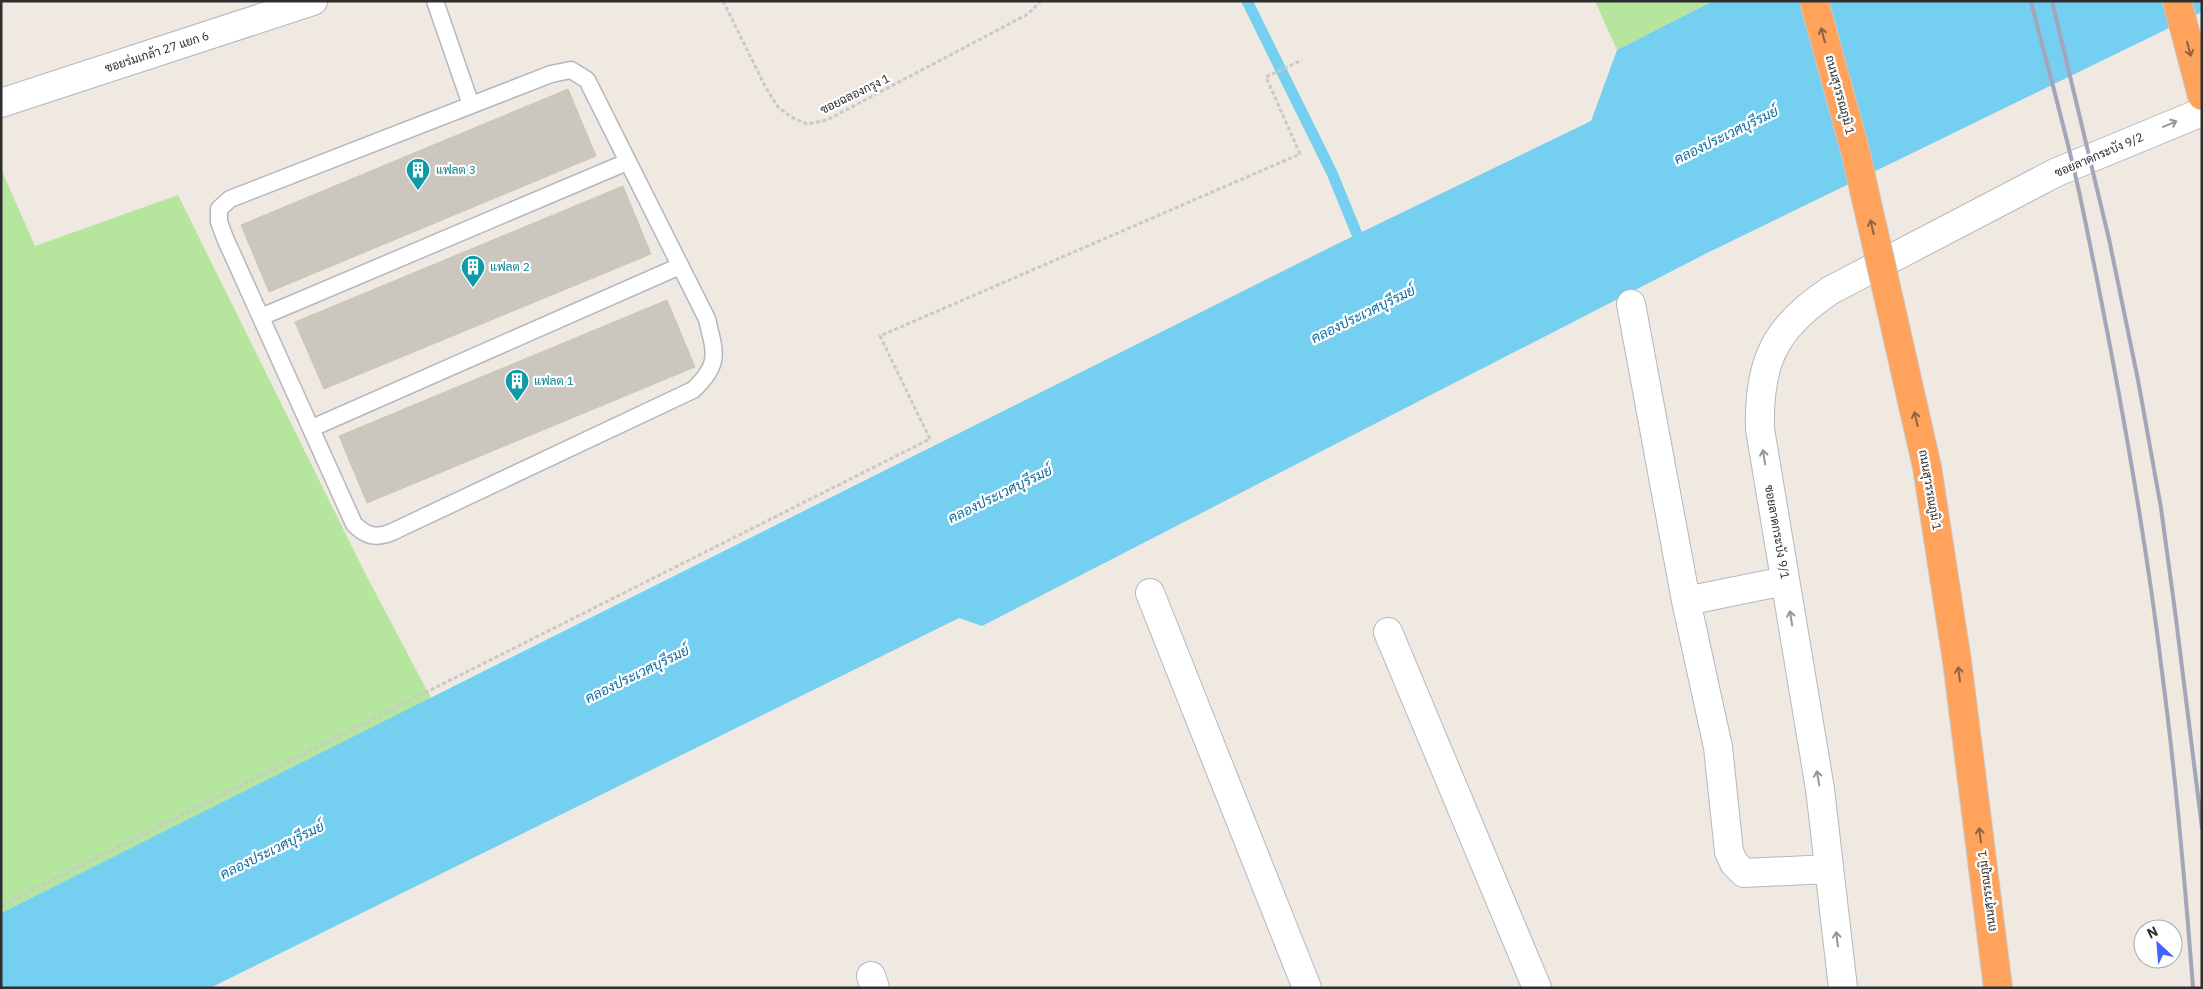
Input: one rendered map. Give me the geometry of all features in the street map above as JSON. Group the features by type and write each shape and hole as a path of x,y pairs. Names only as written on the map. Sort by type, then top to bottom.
{"highway":[{"name":"ถนนสุวรรณภูมิ 1","path":"1814,1 1855,150 1926,467 1957,661 1998,988"},
{"path":"2178,1 2202,96"}],"street":[{"name":"ซอยร่มเกล้า 27 แยก 6","path":"1,103 313,1"},
{"name":"ซอยลาดกระบัง 9/2","path":"1999,204 2057,172 2202,112"},
{"name":"ซอยลาดกระบัง 9/1","path":"1843,988 1820,789 1760,429 1759,405 1763,376 1773,346 1806,306 1831,290 1999,204"},
{"path":"1631,304 1686,601 1718,747 1729,852 1734,863 1744,873 1829,869"},
{"path":"1686,601 1785,580"},
{"path":"1150,593 1307,988"},
{"path":"1388,632 1536,988"}],"lane":[{"path":"435,1 471,106"},
{"path":"571,70 587,80 628,162 707,319 714,361 708,377 694,390 381,537 363,533 354,524 260,317 225,238 219,222 219,208 230,199 551,74 571,70"},
{"path":"260,317 628,162"},
{"path":"312,428 680,266"}],"path":[{"name":"ซอยฉลองกรุง 1","path":"723,1 766,88 778,107 792,117 807,124 827,120 1028,14 1041,1"},
{"path":"1,906 930,439 880,336 1300,154 1266,77 1302,60"}],"green space":[{"path":"1595,1 1713,1 1617,50"},
{"path":"1,169 35,246 178,195 366,575 431,698 1,913"}],"water":[{"name":"คลองประเวศบุรีรมย์","path":"1713,1 2202,1 2202,12 1705,254 982,626 959,618 210,988 1,988 1,913 1337,244 1591,121 1617,50"}],"building":[{"name":"แฟลต 3","path":"568,89 596,156 269,292 241,225"},
{"name":"แฟลต 2","path":"623,186 651,254 324,389 295,322"},
{"name":"แฟลต 1","path":"667,300 695,367 367,503 339,436"}],"waterway":[{"path":"1247,1 1332,173 1363,249"}],"railway":[{"path":"2031,1 2080,196 2115,374 2146,553 2172,751 2193,988"},
{"path":"2052,1 2109,239 2138,380 2161,508 2202,828"}],"place":[{"name":"แฟลต 3","path":"418,191"},
{"name":"แฟลต 2","path":"473,288"},
{"name":"แฟลต 1","path":"517,402"}]}
